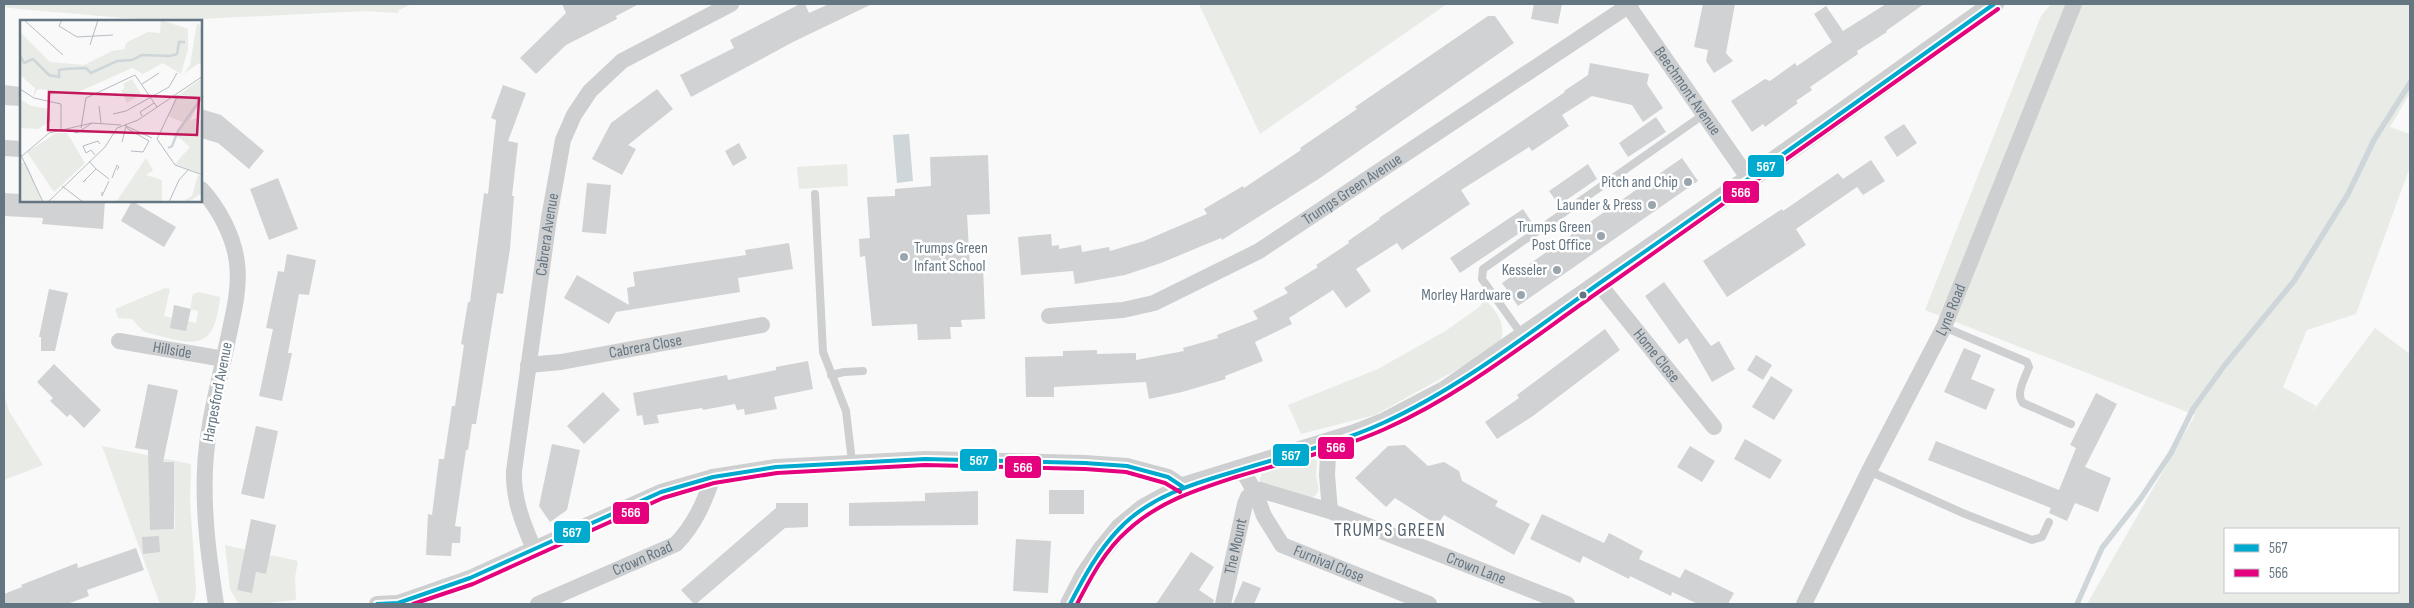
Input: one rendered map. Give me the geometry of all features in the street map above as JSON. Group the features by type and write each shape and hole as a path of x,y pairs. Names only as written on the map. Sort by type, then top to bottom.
{"street":[{"name":"Cabrera Avenue","path":"534,549 523,523 514,484 528,365 563,140 574,115 590,91 622,61 731,4"},
{"name":"Beechmont Avenue","path":"1628,4 1749,179"},
{"name":"Trumps Green Avenue","path":"1049,316 1122,310 1154,303 1251,256 1628,4"},
{"path":"1070,604 1085,575 1120,528 1143,509 1183,487 1325,443 1383,422 1446,390 1749,179 1994,4"},
{"name":"Lyne Road","path":"1804,604 1869,471 1944,327 2074,4"},
{"path":"4,148 20,149"},
{"name":"Harpesford Avenue","path":"202,190 226,226 237,261 236,297 207,442 205,469 205,534 216,604"},
{"name":"Home Close","path":"1599,284 1714,427"},
{"name":"Cabrera Close","path":"528,365 560,362 762,326"},
{"name":"Hillside","path":"119,341 224,359"},
{"path":"1325,443 1328,455 1327,475 1330,511"},
{"path":"377,604 398,603 470,578 661,492 713,477 776,467 925,458 1127,466 1168,477 1183,487"},
{"name":"Furnival Close","path":"1242,468 1255,492 1264,516 1277,540 1282,545 1430,604"},
{"name":"Crown Road","path":"538,604 676,544 690,530 702,507 713,477"},
{"name":"Crown Lane","path":"1255,492 1266,490 1330,511 1567,604"},
{"name":"The Mount","path":"1223,604 1245,504 1248,497 1255,492"}],"lane":[{"path":"1523,336 1482,279 1483,269 1703,115"},
{"path":"815,194 821,271 820,322 823,352 846,411 852,462"},
{"path":"1944,327 2027,362 2029,367 2019,394 2020,399 2024,403 2071,424"},
{"path":"831,375 863,371"},
{"path":"1869,471 1965,514 2032,540 2042,537 2049,522"}],"shaded area":[{"path":"4,4 412,4 399,10 398,13 366,11 181,20 148,20 4,7"},
{"path":"1199,4 1447,4 1260,134"},
{"path":"2051,4 2410,4 2410,93 2390,127 2410,134 2410,167 2356,314 2307,330 2283,387 2316,406 2304,423 2375,328 2410,354 2410,604 2087,604 2195,415 1925,310 2041,16"},
{"path":"909,134 913,181 897,183 893,135"},
{"path":"847,164 848,186 799,189 797,167"},
{"path":"165,288 170,289 164,316 196,323 198,311 190,309 193,294 199,292 220,297 213,328 206,336 199,341 180,341 143,331 132,319 118,318 115,309"},
{"path":"1485,300 1498,316 1502,327 1501,340 1498,347 1375,415 1301,434 1288,405 1378,369 1447,330 1478,308"},
{"path":"4,394 9,411 43,465 4,480"},
{"path":"102,446 191,464 190,501 196,589 195,599 191,604 160,604","holes":["149,462 173,462 175,529 150,530"]},
{"path":"1313,457 1317,461 1316,475 1319,490 1315,496 1309,498 1262,485 1259,482 1262,473"},
{"path":"225,545 251,551 244,557 237,590 252,592 256,572 266,574 270,555 298,561 295,577 296,600 255,604 238,603 230,589"}],"building":[{"path":"562,4 639,4 616,16 617,19 566,45 536,74 520,58 566,13"},
{"path":"800,4 805,4 809,13 829,4 872,4 793,42 691,97 680,75 734,48 730,40"},
{"path":"1534,4 1562,4 1558,24 1531,19"},
{"path":"1703,4 1735,4 1726,53 1733,61 1714,73 1706,61 1708,50 1694,47"},
{"path":"1886,4 1924,4 1887,32 1857,51 1858,54 1810,87 1812,90 1796,101 1798,103 1765,127 1763,124 1752,132 1731,101 1765,79 1770,81 1795,63 1797,66 1832,42 1814,14 1826,6 1843,31"},
{"path":"1488,16 1495,16 1514,43 1320,178 1222,240 1221,238 1161,263 1125,275 1075,284 1073,271 1021,275 1018,237 1051,234 1052,246 1059,245 1059,249 1081,245 1082,252 1109,247 1110,251 1144,241 1207,214 1204,209 1243,186 1244,188 1301,150 1300,148 1357,109 1355,107"},
{"path":"1590,63 1649,74 1647,84 1663,108 1643,122 1632,105 1592,96 1562,115 1569,126 1532,151 1529,147 1461,190 1470,204 1402,250 1397,243 1356,269 1371,291 1346,308 1333,290 1289,318 1292,324 1255,342 1263,361 1225,376 1226,379 1182,392 1149,399 1146,382 1054,387 1054,397 1026,397 1025,357 1063,356 1063,351 1097,350 1097,354 1136,353 1136,360 1184,351 1183,348 1218,338 1217,335 1258,319 1253,311 1288,293 1284,288 1318,267 1316,265 1349,243 1348,241 1379,218 1565,92 1588,75"},
{"path":"4,85 20,87 20,106 4,105"},
{"path":"503,85 526,93 508,141 518,143 512,196 514,196 510,249 503,294 497,293 476,424 472,424 468,450 466,450 455,526 461,527 460,543 452,543 451,556 426,555 428,514 432,515 439,459 444,459 452,406 455,406 464,345 461,344 468,302 470,302 484,193 488,194 496,120 491,118"},
{"path":"657,89 673,109 628,145 636,149 622,175 592,159 611,123"},
{"path":"202,109 221,115 264,151 249,169 218,143 202,138"},
{"path":"1656,117 1666,132 1628,157 1619,143"},
{"path":"1904,124 1917,143 1897,157 1884,137"},
{"path":"739,143 747,158 733,166 725,151"},
{"path":"988,155 990,214 967,215 970,266 983,265 985,319 961,320 962,327 950,327 951,339 918,340 917,324 872,326 865,256 860,257 859,239 870,238 867,197 895,196 895,189 931,186 930,157"},
{"path":"1682,158 1698,181 1518,306 1502,283"},
{"path":"1871,160 1885,181 1863,195 1857,187 1796,229 1806,245 1727,297 1703,261 1782,209 1783,211 1838,173 1843,179"},
{"path":"1588,164 1597,179 1559,205 1549,191"},
{"path":"278,178 298,229 269,240 250,189"},
{"path":"587,183 611,185 606,234 582,232"},
{"path":"4,193 20,194 20,202 105,202 103,229 42,224 43,218 4,216"},
{"path":"131,202 134,202 176,227 164,247 121,221"},
{"path":"1523,209 1533,224 1460,273 1450,258"},
{"path":"789,243 793,269 738,278 740,292 616,312 609,324 564,298 577,275 629,305 627,288 635,286 633,272 746,255 745,250"},
{"path":"287,254 316,260 309,295 299,294 288,353 292,353 282,401 259,396 273,329 266,328 278,271 284,272"},
{"path":"1664,282 1711,346 1719,341 1735,369 1712,382 1687,338 1679,344 1645,296"},
{"path":"49,289 68,293 55,351 41,351 41,337 39,337"},
{"path":"174,305 191,309 186,331 170,328"},
{"path":"1605,329 1620,350 1533,416 1497,439 1485,422 1519,398 1517,395"},
{"path":"1964,348 1981,355 1971,379 1995,389 1986,410 1944,392"},
{"path":"1756,355 1772,365 1763,380 1747,370"},
{"path":"808,361 813,389 774,397 777,409 745,415 744,409 737,410 735,404 657,415 659,423 644,425 642,415 637,416 633,393 727,375 728,380 776,370 776,367"},
{"path":"54,364 101,410 84,428 70,414 67,417 50,401 53,398 37,382"},
{"path":"1771,376 1793,390 1774,420 1752,407"},
{"path":"148,384 178,390 163,462 174,462 174,529 150,530 148,450 135,448"},
{"path":"603,392 620,410 584,444 567,426"},
{"path":"2096,393 2117,404 2085,467 2111,478 2098,512 2075,503 2067,521 2049,513 2051,508 1928,460 1936,441 2059,490 2076,448 2070,445"},
{"path":"256,426 278,431 264,499 241,494"},
{"path":"1745,439 1782,460 1770,479 1734,459"},
{"path":"552,444 580,450 567,510 550,522 539,506"},
{"path":"1405,445 1428,466 1444,462 1459,471 1462,481 1498,501 1495,506 1530,524 1514,555 1444,515 1437,525 1395,498 1386,507 1355,478 1388,446"},
{"path":"1690,446 1715,461 1702,482 1677,467"},
{"path":"1049,490 1084,490 1084,514 1049,514"},
{"path":"978,491 978,525 849,526 849,503 925,501 925,493"},
{"path":"776,503 808,503 808,527 785,528 694,604 681,590 776,508"},
{"path":"1542,514 1604,543 1609,533 1643,551 1639,559 1680,578 1685,569 1734,593 1728,604 1698,604 1672,592 1671,596 1630,576 1629,579 1583,556 1580,563 1530,539"},
{"path":"251,519 276,525 266,574 256,572 252,593 237,590"},
{"path":"159,536 160,552 143,554 142,537"},
{"path":"1016,539 1051,541 1048,593 1013,591"},
{"path":"136,548 144,570 87,590 89,596 67,604 4,604 4,594 22,587 21,585 77,563 78,568"},
{"path":"1191,552 1214,567 1199,590 1214,600 1213,604 1156,604"},
{"path":"1243,581 1261,588 1254,604 1233,604"}],"waterway":[{"path":"2077,604 2102,548 2141,498 2171,453 2193,409 2224,366 2294,281 2348,194 2374,140 2410,83"}],"transit line":[{"name":"567","path":"1070,604 1104,546 1119,529 1144,508 1172,493 1202,481 1328,444 1365,431 1412,409 1441,392 1524,338 1994,4"},
{"name":"566","path":"1077,604 1093,575 1112,547 1127,531 1151,512 1178,498 1206,487 1330,449 1385,429 1444,398 1500,362 1998,9"},
{"name":"567","path":"377,604 398,603 470,578 661,492 713,477 776,467 925,459 1085,463 1127,466 1168,477 1183,487"},
{"name":"566","path":"413,604 473,584 663,498 714,483 777,473 925,465 1085,469 1126,472 1165,483 1180,492"}],"place":[{"name":"Pitch and Chip","path":"1688,182"},
{"name":"Launder & Press","path":"1652,205"},
{"name":"Trumps Green Post Office","path":"1601,236"},
{"name":"Trumps Green Infant School","path":"904,257"},
{"name":"Kesseler","path":"1557,270"},
{"name":"Morley Hardware","path":"1521,295"}],"district":[{"name":"TRUMPS GREEN","path":"1390,530"}]}
